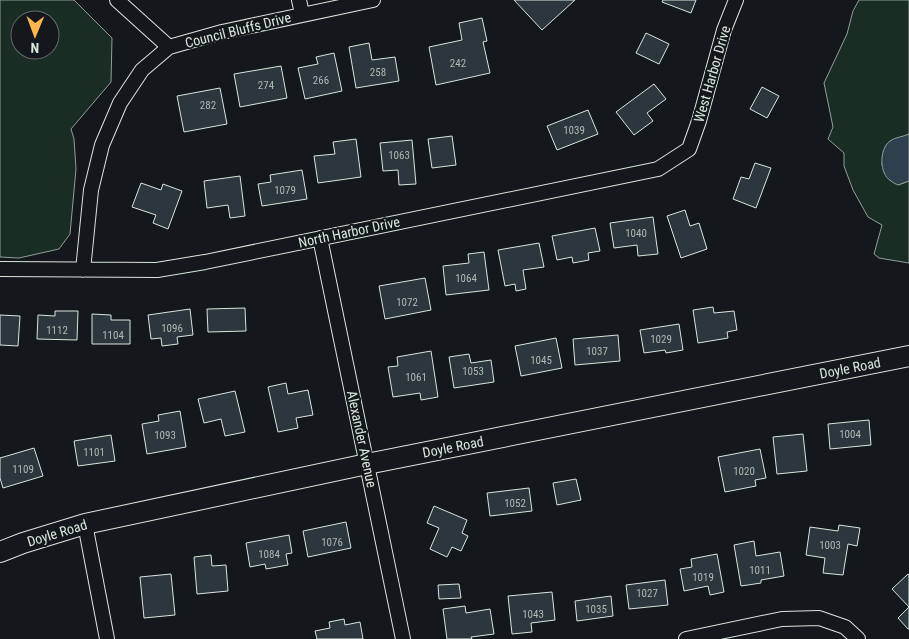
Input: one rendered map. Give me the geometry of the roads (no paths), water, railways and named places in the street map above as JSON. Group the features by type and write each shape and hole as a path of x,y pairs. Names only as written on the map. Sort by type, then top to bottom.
{"main road":[{"name":"Doyle Road","path":"0,552 85,524 367,464 909,356"}],"street":[{"path":"117,0 169,47"},
{"path":"300,0 302,14"},
{"name":"Council Bluffs Drive","path":"83,270 91,190 102,145 120,103 142,70 169,47 222,32 373,0"},
{"name":"West Harbor Drive","path":"689,149 699,121 724,30 736,0"},
{"name":"North Harbor Drive","path":"0,269 156,270 205,262 658,169 689,149"},
{"name":"Alexander Avenue","path":"320,238 403,639"},
{"path":"85,524 108,639"},
{"path":"686,639 782,619 819,618 844,627 858,639"}],"water":[{"path":"909,134 909,181 898,185 887,178 884,173 882,155 890,141"}]}
